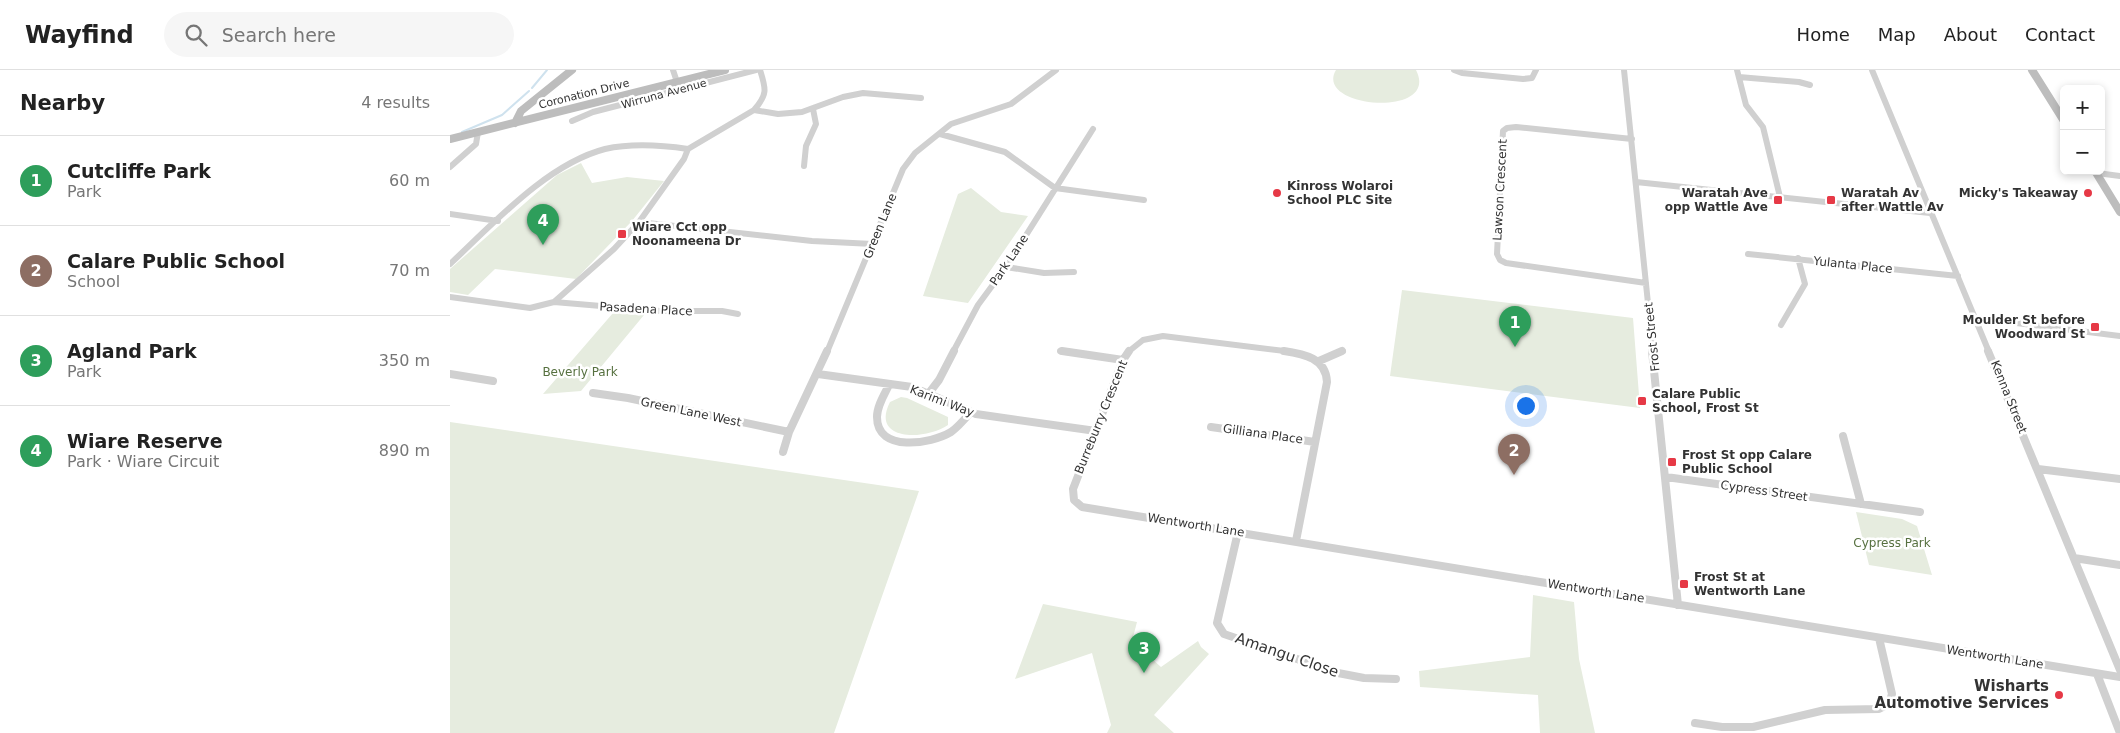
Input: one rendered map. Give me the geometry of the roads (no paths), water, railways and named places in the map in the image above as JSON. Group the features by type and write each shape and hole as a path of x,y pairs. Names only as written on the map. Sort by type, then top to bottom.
{"main road":[{"path":"515,123 521,112 572,70"},
{"name":"Coronation Drive","path":"450,139 725,70"},
{"path":"2032,70 2060,115"},
{"path":"2098,175 2120,212"}],"street":[{"path":"674,70 676,82"},
{"name":"Wirruna Avenue","path":"572,120 593,112 756,70"},
{"path":"450,297 530,308 554,302 614,249 639,222 684,159 688,149 754,110 762,102 766,90 760,70"},
{"name":"Green Lane","path":"783,452 789,432 818,374 903,169 915,153 951,124 1015,102 1056,70"},
{"path":"1454,70 1462,73 1523,79 1532,78 1536,74 1536,70"},
{"name":"Frost Street","path":"1624,70 1678,605"},
{"path":"1737,70 1746,105 1762,127 1780,197"},
{"name":"Kenna Street","path":"1872,70 2120,670"},
{"path":"1739,77 1799,82 1810,85"},
{"path":"754,110 786,114 813,110 838,98 856,94 874,93 921,98"},
{"path":"804,166 806,147 815,129 817,118 813,110"},
{"name":"Lawson Crescent","path":"1632,139 1516,127 1507,128 1503,131 1498,254 1500,260 1506,263 1646,283"},
{"name":"Park Lane","path":"929,393 939,380 978,305 1006,267 1093,129"},
{"path":"450,168 476,144 478,132"},
{"path":"940,134 1005,152 1055,188 1144,200"},
{"path":"450,264 532,188 549,175 572,162 596,152 622,146 653,144 688,149"},
{"path":"2105,174 2120,176"},
{"path":"1636,182 1930,213"},
{"path":"450,214 498,220"},
{"path":"639,222 812,242 872,244"},
{"name":"Yulanta Place","path":"1748,254 1958,276"},
{"path":"1781,325 1805,284 1798,258"},
{"path":"1006,267 1044,273 1074,272"},
{"name":"Pasadena Place","path":"554,302 660,311 722,311 738,314"},
{"path":"1976,318 2120,336"},
{"name":"Burreburry Crescent","path":"1074,500 1073,489 1123,360 1129,350 1138,342 1163,335 1297,353 1310,356 1319,362"},
{"path":"1060,351 1123,360"},
{"path":"1296,541 1327,378 1325,369 1319,362 1343,352"},
{"path":"450,374 494,381"},
{"name":"Karimi Way","path":"818,374 912,387 970,413 1096,431"},
{"path":"889,385 878,411 877,422 882,431 894,440 916,443 935,439 953,430 970,413"},
{"name":"Green Lane West","path":"593,393 628,398 789,432"},
{"name":"Gilliana Place","path":"1211,427 1316,442"},
{"path":"1843,436 1861,504"},
{"path":"2038,469 2120,479"},
{"name":"Cypress Street","path":"1666,478 1920,512"},
{"name":"Wentworth Lane","path":"1074,500 1077,505 1088,509 1296,541 2120,677"},
{"name":"Amangu Close","path":"1238,532 1217,623 1224,634 1338,674 1364,678 1396,679"},
{"path":"2074,558 2120,565"},
{"path":"1696,723 1722,727 1753,727 1825,710 1879,709 1884,707 1889,704 1892,694 1879,638"},
{"path":"2097,674 2120,733"}],"waterway":[{"path":"532,88 547,70"},
{"path":"462,132 502,115 529,91"}],"place":[{"name":"Kinross Wolaroi School PLC Site","path":"1277,193"},
{"name":"Micky's Takeaway","path":"2088,193"},
{"name":"Waratah Ave opp Wattle Ave","path":"1778,200"},
{"name":"Waratah Av after Wattle Av","path":"1831,200"},
{"name":"Wiare Cct opp Noonameena Dr","path":"622,234"},
{"name":"Wiare Reserve","path":"543,245"},
{"name":"Moulder St before Woodward St","path":"2095,327"},
{"name":"Cutcliffe Park","path":"1515,347"},
{"name":"Calare Public School, Frost St","path":"1642,401"},
{"name":"Frost St opp Calare Public School","path":"1672,462"},
{"name":"Calare Public School","path":"1514,475"},
{"name":"Frost St at Wentworth Lane","path":"1684,584"},
{"name":"Agland Park","path":"1144,673"},
{"name":"Wisharts Automotive Services","path":"2059,695"}],"park label":[{"name":"Beverly Park","path":"580,372"},
{"name":"Cypress Park","path":"1892,543"}]}
